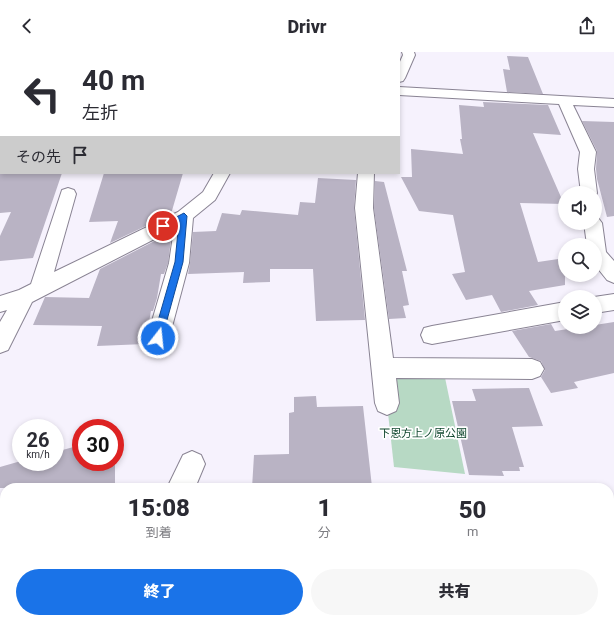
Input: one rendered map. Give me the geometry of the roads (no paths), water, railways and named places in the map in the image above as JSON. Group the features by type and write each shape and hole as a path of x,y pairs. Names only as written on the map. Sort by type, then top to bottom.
{"street":[{"path":"400,76 409,55 408,52"},
{"path":"400,91 614,103"},
{"path":"564,101 588,152 586,169 588,186"},
{"path":"0,304 32,293 184,216 209,196 221,174"},
{"path":"366,174 364,208 387,403"},
{"path":"0,343 32,293 68,194"},
{"path":"158,338 179,262 184,216"},
{"path":"594,230 597,254 614,275"},
{"path":"602,304 614,302"},
{"path":"432,335 558,312"},
{"path":"383,368 532,369"}],"park label":[{"name":"下恩方上ノ原公園","path":"423,433"}]}
